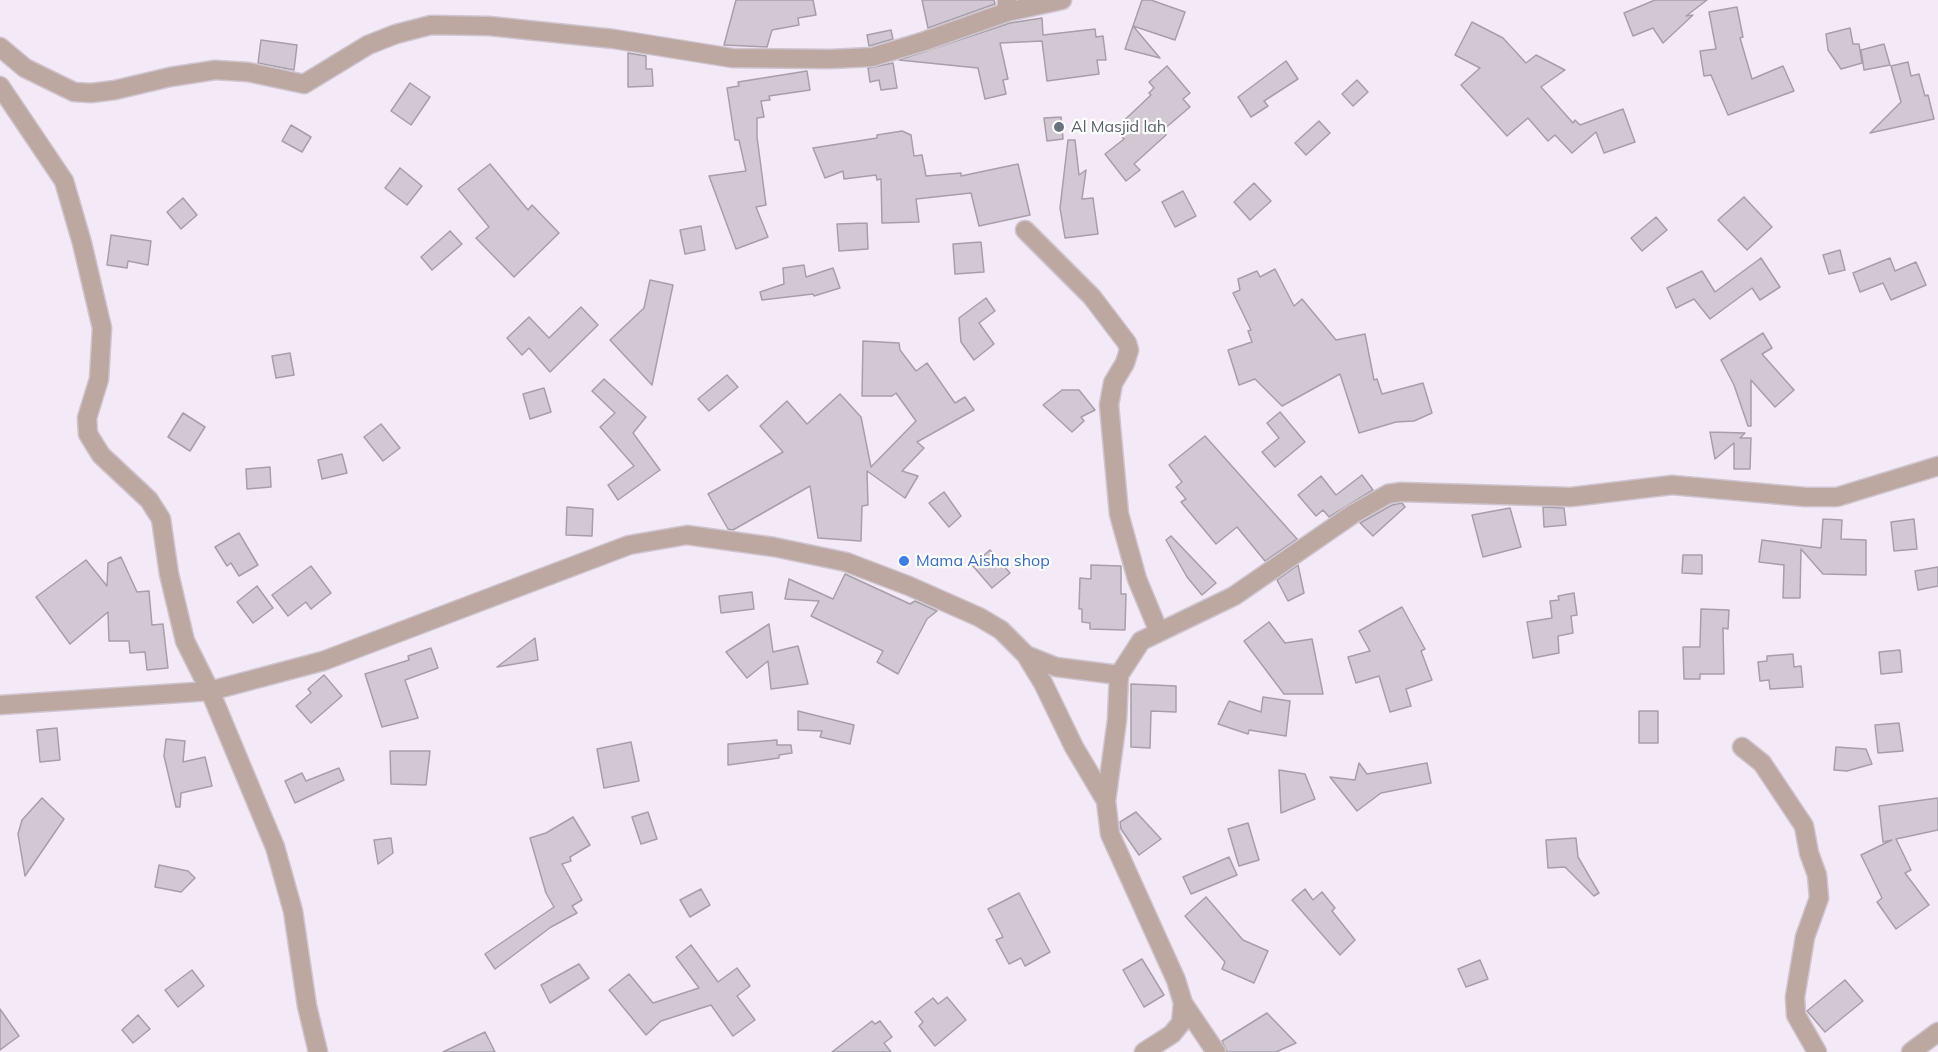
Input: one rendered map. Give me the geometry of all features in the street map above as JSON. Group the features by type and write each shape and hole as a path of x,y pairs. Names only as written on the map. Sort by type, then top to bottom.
{"street":[{"path":"0,47 25,68 74,92 91,93 215,70 248,72 304,84 368,45 396,34 431,25 489,26 614,39 732,58 830,59 872,57 897,50 1007,6 1062,0"},
{"path":"0,87 64,181 82,243 102,328 99,379 87,418 88,434 101,455 149,500 161,519 169,574 185,641 210,691 275,847 293,910 307,1006 318,1052"},
{"path":"1025,230 1092,297 1127,343 1129,350 1125,363 1113,383 1109,405 1119,514 1137,579 1159,632"},
{"path":"1216,1052 1183,1003 1176,980 1110,834 1106,801 1117,720 1119,675 1141,641 1234,596 1353,514 1388,494 1401,492 1571,497 1672,485 1805,497 1838,497 1938,466"},
{"path":"0,705 210,691 323,661 629,545 687,535 784,549 846,562 909,586 979,617 1001,630 1026,655 1043,683 1074,747 1106,801"},
{"path":"1026,655 1056,667 1119,675"},
{"path":"1742,747 1762,763 1804,826 1809,854 1817,875 1819,898 1805,937 1795,997 1796,1015 1817,1052"},
{"path":"1144,1052 1172,1034 1181,1023 1183,1003"},
{"path":"1911,1052 1938,1032"}],"building":[{"path":"736,0 813,0 816,15 798,18 799,25 772,30 767,47 724,45"},
{"path":"922,0 994,0 995,4 928,28"},
{"path":"1142,0 1151,0 1185,12 1175,40 1133,26"},
{"path":"1655,0 1707,0 1686,16 1693,15 1663,43 1653,28 1633,36 1624,13"},
{"path":"1737,7 1743,37 1740,38 1752,79 1783,66 1794,91 1728,115 1711,75 1704,76 1700,51 1716,49 1709,12"},
{"path":"1042,18 1043,35 1095,29 1096,37 1103,36 1106,60 1097,60 1099,74 1047,81 1042,41 1000,43 1008,79 1003,80 1006,94 985,99 978,68 899,60 1010,23"},
{"path":"1472,22 1503,38 1526,63 1536,55 1565,70 1541,87 1573,123 1575,120 1580,125 1623,109 1635,142 1604,153 1596,132 1572,153 1555,135 1548,141 1528,118 1507,136 1461,85 1480,68 1455,55"},
{"path":"1133,26 1160,58 1125,49"},
{"path":"1850,28 1853,44 1859,44 1862,63 1841,69 1828,50 1826,34"},
{"path":"891,30 893,39 869,46 867,35"},
{"path":"261,40 297,45 294,70 258,63"},
{"path":"1884,44 1890,65 1864,70 1861,50"},
{"path":"628,53 646,56 646,69 652,69 653,86 628,87"},
{"path":"1286,61 1298,79 1264,101 1268,106 1251,117 1238,97"},
{"path":"1908,62 1911,76 1919,74 1925,96 1928,95 1934,119 1870,133 1901,102 1891,66"},
{"path":"893,63 897,88 881,90 879,80 870,82 868,68"},
{"path":"1167,66 1190,93 1183,99 1190,107 1163,130 1166,135 1134,164 1140,170 1126,181 1105,154 1124,139 1115,129 1151,95 1149,93 1154,88 1149,82"},
{"path":"807,71 810,90 769,96 770,100 761,101 764,117 757,118 757,137 766,205 756,207 768,237 736,249 709,176 746,171 739,140 735,140 727,88 739,86 738,82"},
{"path":"1357,80 1368,92 1353,106 1342,94"},
{"path":"410,83 430,97 411,125 391,111"},
{"path":"1061,117 1063,139 1047,141 1044,118"},
{"path":"1319,121 1330,133 1306,155 1295,143"},
{"path":"291,125 311,137 302,152 282,141"},
{"path":"902,131 911,135 914,156 922,155 926,176 961,173 961,176 1018,164 1030,215 979,226 971,193 916,199 919,222 882,223 881,179 877,180 876,175 844,179 843,171 825,178 813,148 877,138 877,135"},
{"path":"1068,140 1075,140 1079,175 1086,170 1082,199 1093,198 1098,234 1065,238 1060,208"},
{"path":"490,164 528,210 532,205 559,233 514,277 476,238 489,227 458,189"},
{"path":"400,168 422,186 407,205 385,188"},
{"path":"1254,183 1271,201 1250,220 1234,202"},
{"path":"1183,191 1196,216 1175,227 1162,202"},
{"path":"1744,197 1772,227 1747,250 1718,220"},
{"path":"183,198 197,215 181,229 167,212"},
{"path":"1656,217 1667,230 1642,251 1631,238"},
{"path":"867,223 868,249 839,251 837,224"},
{"path":"701,226 705,250 685,254 680,230"},
{"path":"450,231 462,244 432,270 421,257"},
{"path":"111,235 151,241 148,265 128,261 127,268 107,265"},
{"path":"981,242 984,272 955,274 953,244"},
{"path":"1840,250 1845,270 1829,274 1823,255"},
{"path":"1761,258 1780,287 1760,300 1752,288 1710,319 1694,299 1676,308 1667,288 1702,271 1715,292"},
{"path":"1890,258 1895,271 1916,262 1926,285 1891,300 1883,283 1860,292 1853,273"},
{"path":"804,265 806,277 833,268 840,288 814,296 813,294 762,300 760,292 784,284 783,268"},
{"path":"1275,269 1294,306 1302,299 1336,340 1365,334 1374,380 1377,379 1382,394 1423,383 1432,413 1414,421 1396,422 1359,433 1340,374 1282,406 1255,379 1239,385 1228,350 1252,342 1248,331 1251,330 1233,293 1240,290 1238,279 1257,271 1260,277"},
{"path":"650,280 673,285 652,385 610,340 644,308"},
{"path":"986,298 995,311 979,323 994,344 974,360 961,342 959,318"},
{"path":"581,307 598,325 550,372 529,348 522,355 507,338 529,317 549,338"},
{"path":"1763,333 1772,348 1762,354 1794,390 1775,407 1751,380 1751,426 1748,426 1734,385 1721,360"},
{"path":"863,341 899,343 900,350 916,371 927,363 955,403 965,397 974,410 917,442 924,448 902,471 918,476 905,498 867,471 868,505 862,506 861,541 818,538 810,486 733,530 728,529 708,494 783,452 760,426 787,401 807,424 840,394 861,417 871,467 916,421 896,393 892,396 862,396"},
{"path":"290,353 294,375 276,378 272,356"},
{"path":"727,375 738,387 709,411 698,399"},
{"path":"604,379 646,417 633,433 660,470 618,500 608,485 634,466 600,427 615,413 592,391"},
{"path":"544,388 551,412 530,419 523,394"},
{"path":"1062,390 1079,390 1095,410 1081,417 1084,421 1072,432 1043,405"},
{"path":"1280,412 1305,442 1275,467 1262,452 1279,438 1267,423"},
{"path":"183,413 205,427 190,451 168,437"},
{"path":"381,424 400,448 383,461 364,437"},
{"path":"1710,432 1745,433 1740,438 1751,438 1750,469 1734,469 1734,443 1715,459"},
{"path":"1205,436 1297,539 1265,561 1237,527 1216,544 1181,502 1186,499 1176,487 1182,482 1169,465"},
{"path":"342,454 347,473 322,479 318,460"},
{"path":"270,467 271,487 247,489 246,469"},
{"path":"1362,475 1373,490 1329,517 1323,510 1316,516 1298,495 1321,476 1336,495"},
{"path":"944,492 961,516 949,527 929,503"},
{"path":"1402,503 1405,507 1373,536 1360,523 1392,505"},
{"path":"567,507 593,509 592,536 566,535"},
{"path":"1543,507 1564,508 1566,525 1544,527"},
{"path":"1510,508 1521,547 1483,557 1472,515"},
{"path":"1823,519 1842,520 1841,539 1866,540 1866,575 1823,574 1801,549 1800,598 1783,598 1784,565 1759,562 1762,540 1821,548"},
{"path":"1914,519 1917,549 1894,551 1891,522"},
{"path":"239,533 258,565 239,576 231,563 227,566 215,547"},
{"path":"1171,536 1216,583 1202,595 1187,577 1166,540"},
{"path":"990,550 1010,573 992,588 972,565"},
{"path":"1683,555 1702,555 1702,574 1682,573"},
{"path":"121,557 137,592 149,591 152,625 163,624 168,668 147,670 145,652 130,653 129,641 109,641 108,612 70,644 36,597 86,560 107,586 108,563"},
{"path":"1091,565 1121,566 1121,594 1126,594 1125,630 1090,629 1090,623 1082,622 1082,609 1079,609 1080,578 1091,579"},
{"path":"1298,565 1304,593 1288,601 1277,580"},
{"path":"311,566 331,593 311,609 306,602 288,616 272,595"},
{"path":"1938,567 1938,586 1918,590 1915,571"},
{"path":"845,574 910,604 915,601 937,611 927,619 898,674 877,662 883,651 811,616 819,601 785,599 789,579 833,599"},
{"path":"257,586 273,608 253,623 237,602"},
{"path":"752,592 754,609 721,613 719,596"},
{"path":"1574,593 1577,615 1571,616 1573,633 1558,636 1559,653 1533,658 1527,622 1552,618 1550,601 1559,600 1558,596"},
{"path":"1402,607 1425,649 1421,651 1432,680 1406,689 1411,706 1390,712 1379,676 1356,683 1348,657 1370,651 1359,631"},
{"path":"1701,609 1729,610 1728,629 1723,628 1724,674 1700,674 1700,679 1684,679 1683,647 1700,647"},
{"path":"1269,622 1285,643 1312,639 1323,694 1284,694 1244,641"},
{"path":"769,624 773,652 798,646 808,684 771,689 768,661 747,678 726,652"},
{"path":"535,638 538,660 497,667"},
{"path":"431,648 438,668 405,680 418,718 382,727 365,674 409,660 408,656"},
{"path":"1900,650 1902,672 1881,674 1879,652"},
{"path":"1793,654 1794,667 1801,666 1803,687 1770,689 1769,680 1760,681 1758,662 1767,661 1767,656"},
{"path":"324,675 342,696 311,723 296,706 311,693 308,689"},
{"path":"1131,684 1176,686 1176,712 1151,711 1150,748 1131,747"},
{"path":"1263,697 1290,701 1286,736 1249,730 1248,734 1218,724 1229,701 1261,712"},
{"path":"798,711 854,725 850,744 820,737 822,731 798,730"},
{"path":"1639,711 1658,711 1658,743 1639,743"},
{"path":"1899,723 1903,751 1878,753 1875,725"},
{"path":"57,728 60,760 40,762 37,730"},
{"path":"166,739 185,741 183,762 205,757 212,786 181,793 180,807 176,807 164,756"},
{"path":"777,740 777,745 791,745 792,753 779,755 779,758 728,765 728,744"},
{"path":"631,742 639,781 604,788 597,749"},
{"path":"1836,747 1866,749 1872,764 1847,771 1834,770"},
{"path":"390,751 430,751 426,785 391,784"},
{"path":"1359,763 1367,774 1427,763 1431,783 1381,793 1357,811 1330,777 1355,780"},
{"path":"339,768 344,780 295,803 285,781 302,773 306,781"},
{"path":"1279,770 1305,774 1315,799 1281,813"},
{"path":"42,798 64,819 25,876 18,834 22,820"},
{"path":"1938,798 1938,830 1896,839 1911,870 1905,873 1929,905 1896,929 1877,902 1882,898 1861,855 1892,840 1883,842 1879,806"},
{"path":"648,812 657,839 641,844 632,817"},
{"path":"1136,812 1161,839 1139,855 1121,829 1120,822"},
{"path":"573,817 590,845 570,857 571,861 562,864 582,900 572,906 577,913 551,927 495,969 485,954 554,907 546,893 530,838 546,833"},
{"path":"1248,823 1259,860 1239,866 1228,829"},
{"path":"391,838 393,853 378,864 374,840"},
{"path":"1576,838 1578,857 1599,893 1594,896 1565,867 1548,868 1546,840"},
{"path":"1229,857 1237,875 1191,894 1183,877"},
{"path":"159,865 188,871 195,878 181,892 155,887"},
{"path":"701,889 710,905 690,917 680,900"},
{"path":"1305,889 1313,900 1322,892 1335,908 1332,911 1355,940 1340,955 1292,900"},
{"path":"1019,893 1050,952 1025,966 1021,958 1009,964 996,940 1003,937 988,909"},
{"path":"1206,897 1243,940 1268,951 1254,983 1222,969 1225,962 1185,916"},
{"path":"691,945 718,982 737,968 750,986 737,996 755,1020 733,1036 711,1005 661,1021 646,1035 609,990 629,974 653,1003 699,988 676,957"},
{"path":"1142,959 1164,995 1144,1007 1123,970"},
{"path":"1480,960 1488,979 1466,987 1458,969"},
{"path":"579,964 589,978 550,1003 541,985"},
{"path":"192,970 204,986 178,1007 165,990"},
{"path":"1845,980 1863,1001 1825,1032 1807,1011"},
{"path":"947,997 966,1020 935,1046 919,1026 923,1022 915,1012 933,998 938,1004"},
{"path":"0,1009 19,1036 0,1050"},
{"path":"1267,1013 1296,1043 1276,1052 1227,1052 1222,1041"},
{"path":"138,1015 150,1029 133,1043 122,1030"},
{"path":"872,1021 875,1024 880,1021 892,1037 884,1043 891,1052 832,1052"},
{"path":"485,1032 495,1052 443,1052"}],"place":[{"name":"Al Masjid lah","path":"1059,127"},
{"name":"Mama Aisha shop","path":"904,561"}]}
